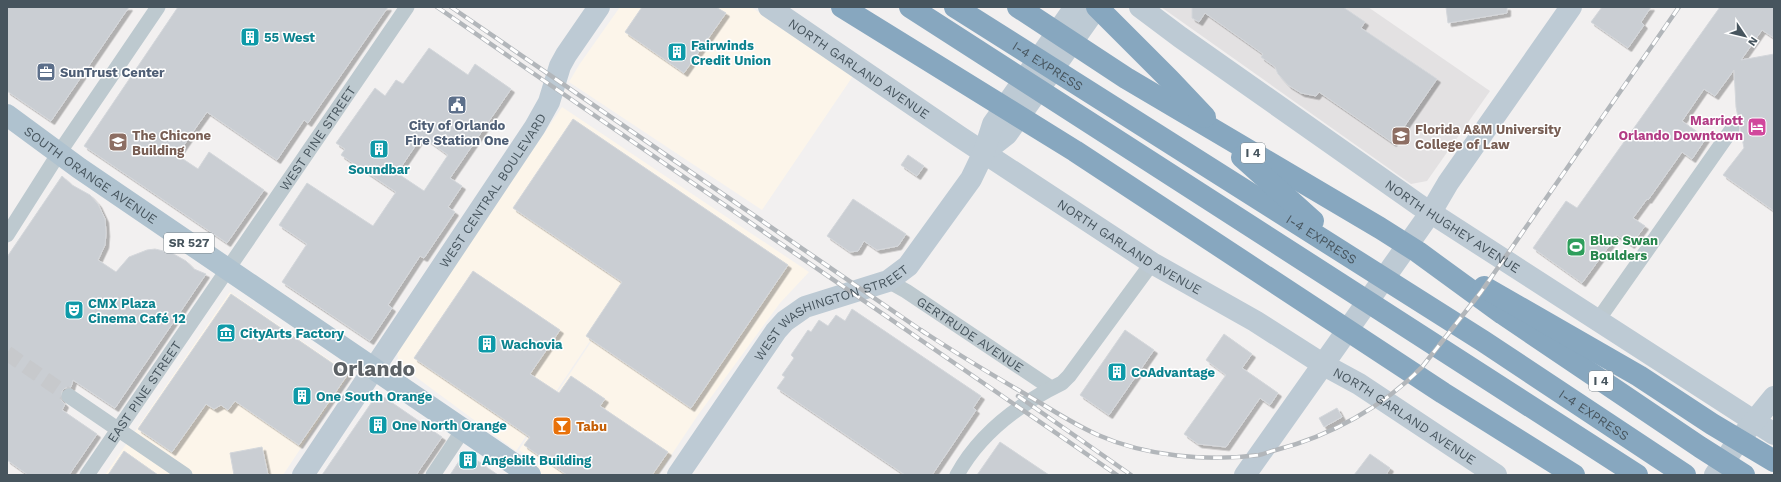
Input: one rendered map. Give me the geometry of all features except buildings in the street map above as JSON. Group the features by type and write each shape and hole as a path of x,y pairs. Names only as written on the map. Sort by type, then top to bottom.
{"highway":[{"path":"842,7 1075,151 1443,393 1574,475"},
{"name":"I-4 EXPRESS","path":"910,7 1637,475"},
{"name":"I-4 EXPRESS","path":"955,7 1483,340 1681,473"},
{"name":"I 4","path":"1018,7 1126,78 1380,228 1507,308 1700,447 1744,475"},
{"path":"1097,7 1170,80 1248,163 1357,261"},
{"path":"1507,308 1639,376 1712,424 1773,460"},
{"path":"1529,446 1551,475"}],"main road":[{"name":"SOUTH ORANGE AVENUE","path":"7,115 59,153 228,270 374,368"},
{"name":"SR 527","path":"374,368 530,475"}],"street":[{"path":"7,235 59,153 158,7"},
{"name":"WEST PINE STREET","path":"228,270 407,7"},
{"name":"WEST CENTRAL BOULEVARD","path":"303,475 535,127 549,102 558,73 566,55 599,7"},
{"name":"NORTH GARLAND AVENUE","path":"769,7 1152,263 1255,321 1324,365 1359,384 1496,475"},
{"name":"WEST WASHINGTON STREET","path":"678,475 776,331 786,321 799,311 813,304 888,281 903,271 914,260 971,179 984,152 992,124 1075,7"},
{"name":"WEST WASHINGTON STREET","path":"984,152 1007,134 1097,7"},
{"name":"NORTH HUGHEY AVENUE","path":"1140,7 1186,42 1431,212 1774,434"},
{"path":"1245,475 1431,212 1448,183 1571,7"},
{"path":"1598,320 1732,129"},
{"path":"957,475 979,444 998,423 1005,417 1056,386 1073,371 1152,263"},
{"name":"EAST PINE STREET","path":"87,475 228,270"},
{"name":"GERTRUDE AVENUE","path":"888,281 1056,386"},
{"path":"69,396 185,475"},
{"path":"1714,475 1738,441 1774,397"},
{"path":"433,475 463,430"}],"shaded area":[{"path":"620,7 751,7 853,76 762,210 569,82 579,65"},
{"name":"Florida A&M University College of Law","path":"1161,7 1368,7 1490,91 1427,181 1411,184"},
{"path":"562,107 809,272 780,303 698,415 658,475 531,475 539,463 519,450 591,342 590,341 516,451 401,366 398,361 397,349"},
{"path":"230,292 350,374 283,475 105,475"}],"tunnel":[{"path":"7,353 69,396"}],"railway":[{"path":"437,7 1117,475"},
{"path":"451,7 925,333"},
{"path":"921,330 976,365 1089,431 1136,448 1177,456 1219,458 1239,457 1261,455 1316,437 1336,428 1373,407 1390,395 1422,367 1481,292 1679,7"},
{"path":"1018,396 1131,475"}],"place":[{"name":"55 West","path":"250,37"},
{"name":"Fairwinds Credit Union","path":"677,52"},
{"name":"SunTrust Center","path":"46,72"},
{"name":"City of Orlando Fire Station One","path":"457,105"},
{"name":"Marriott Orlando Downtown","path":"1757,127"},
{"name":"Florida A&M University College of Law","path":"1401,136"},
{"name":"The Chicone Building","path":"118,142"},
{"name":"Soundbar","path":"379,149"},
{"name":"Blue Swan Boulders","path":"1576,247"},
{"name":"CMX Plaza Cinema Café 12","path":"74,310"},
{"name":"CityArts Factory","path":"226,333"},
{"name":"Wachovia","path":"487,344"},
{"name":"CoAdvantage","path":"1117,372"},
{"name":"One South Orange","path":"302,396"},
{"name":"One North Orange","path":"378,425"},
{"name":"Tabu","path":"562,426"},
{"name":"Angebilt Building","path":"468,460"}],"district":[{"name":"Orlando","path":"374,368"}]}
